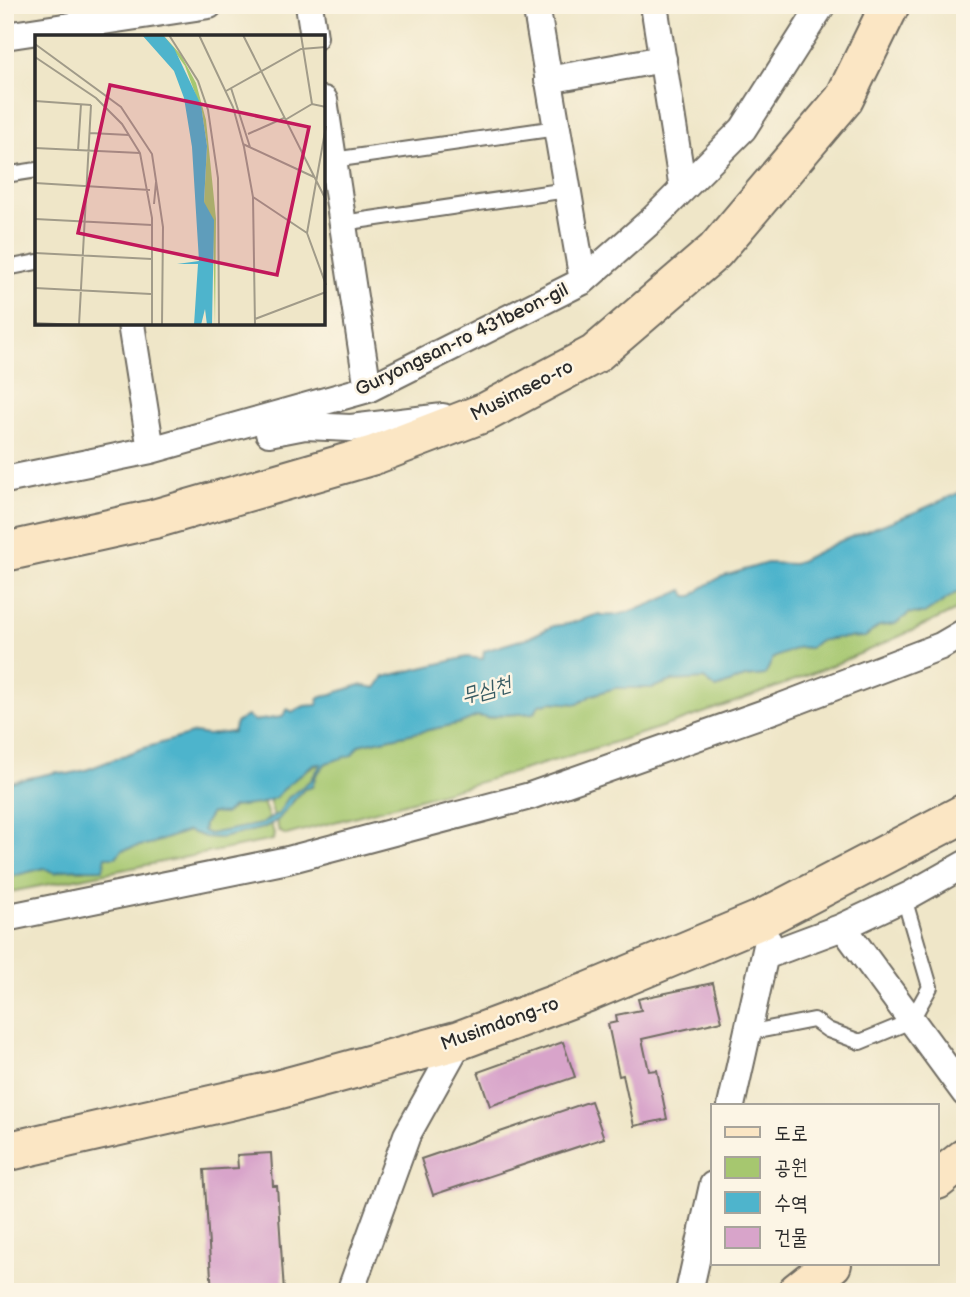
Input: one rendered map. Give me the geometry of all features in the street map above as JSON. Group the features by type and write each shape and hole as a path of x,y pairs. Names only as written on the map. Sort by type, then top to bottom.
{"street":[{"path":"5,36 209,5"},
{"path":"309,5 314,35"},
{"path":"536,5 583,281"},
{"path":"654,5 683,189"},
{"name":"Guryongsan-ro 431beon-gil","path":"5,480 191,440 368,389 583,281 653,219 743,129 822,5"},
{"name":"Musimseo-ro","path":"5,552 154,519 374,455 486,412 595,354 715,251 844,99 890,5"},
{"path":"548,80 663,59"},
{"path":"326,113 368,389"},
{"path":"131,326 151,450"},
{"path":"191,440 211,444 305,426 351,428 486,412"},
{"path":"5,918 288,860 530,796 786,705 941,646 965,632"},
{"name":"Musimdong-ro","path":"5,1152 273,1091 460,1040 588,992 760,920 965,813"},
{"path":"765,956 843,927 904,898 965,864"},
{"path":"731,1104 775,912"},
{"path":"843,927 965,1094"},
{"path":"350,1292 407,1135 460,1040"},
{"path":"939,1178 965,1158"},
{"path":"689,1292 711,1194"},
{"path":"797,1292 830,1266"}],"lane":[{"path":"333,160 557,128"},
{"path":"5,175 35,170"},
{"path":"343,223 567,190"},
{"path":"7,268 35,262"},
{"path":"747,1033 814,1020 828,1030 860,1042 911,1020 930,987 904,898"}],"green space":[{"path":"956,593 965,593 965,606 850,658 718,708 596,748 472,784 286,835 279,831 276,821 304,789 312,787 316,775 326,763 359,745 461,723 477,716 488,718 534,713 539,705 551,702 578,704 592,695 615,688 652,688 672,681 704,679 716,688 745,677 765,675 773,658 799,647 810,648 818,641 836,638 865,637 879,626 895,624 910,613 924,614"},
{"path":"322,764 311,780 288,798 280,813 274,817 269,800 303,772"},
{"path":"263,802 269,819 261,824 209,834 203,831 211,813 224,814 233,807"},
{"path":"271,824 273,840 5,893 5,878 44,868 55,873 64,869 84,870 122,850 188,831 205,837 221,838"}],"water":[{"name":"무심천","path":"965,490 965,593 956,593 924,614 910,613 895,624 879,626 865,637 836,638 818,641 810,648 799,647 773,658 765,675 745,677 716,688 704,679 672,681 652,688 615,688 592,695 578,704 551,702 539,705 534,713 488,718 477,716 461,723 359,745 352,755 326,763 316,775 312,787 304,789 278,820 263,828 221,838 205,837 188,831 122,850 116,857 106,857 103,869 72,869 55,873 44,868 5,878 5,783 57,772 68,774 86,770 141,749 195,733 207,735 233,732 236,723 247,716 254,721 282,717 287,709 293,712 304,706 317,705 319,698 360,685 376,688 384,677 467,657 483,659 484,651 530,637 553,626 599,614 607,616 629,612 683,590 686,596 693,596 721,577 767,563 794,564 838,542","holes":["321,764 311,780 288,798 279,813 261,824 209,834 203,831 211,813 224,814 233,807 259,804 275,798 312,765"]}],"building":[{"path":"713,983 722,1021 642,1039 649,1071 657,1070 667,1119 634,1126 623,1075 619,1076 608,1024 617,1022 616,1015 641,1010 638,999"},
{"path":"563,1042 575,1077 490,1106 478,1072"},
{"path":"591,1101 604,1138 433,1195 421,1159"},
{"path":"271,1153 273,1186 277,1186 284,1292 212,1292 204,1170 238,1168 237,1155"}]}
